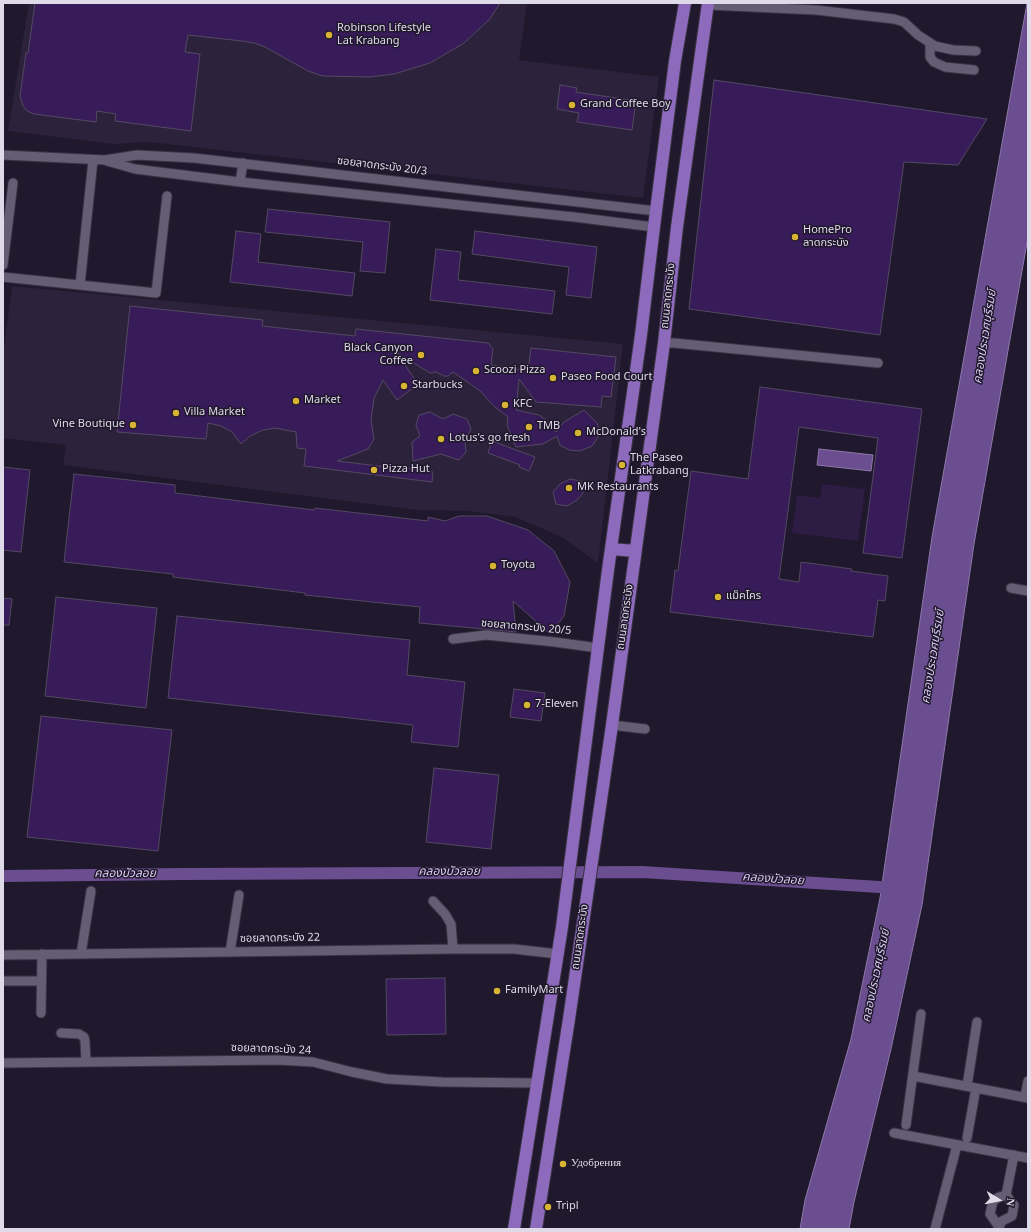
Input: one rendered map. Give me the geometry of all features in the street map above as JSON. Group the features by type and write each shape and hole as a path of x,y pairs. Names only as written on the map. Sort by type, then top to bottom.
{"main road":[{"name":"ถนนลาดกระบัง","path":"514,1229 536,1083 558,954 576,827 611,549 640,346 675,61 685,3"},
{"name":"ถนนลาดกระบัง","path":"536,1229 612,725 664,343 677,227 708,4"},
{"path":"611,549 635,550"}],"street":[{"path":"708,4 816,6 904,22 918,35 930,43 944,49 976,51"},
{"path":"930,43 930,57 934,62 945,67 974,70"},
{"name":"ซอยลาดกระบัง 20/3","path":"3,155 93,160 105,160 137,155 194,158 656,211"},
{"path":"192,176 194,158"},
{"path":"80,285 93,160"},
{"name":"ซอยลาดกระบัง 20/3","path":"105,160 135,169 240,182 528,212 654,227"},
{"path":"240,182 243,163"},
{"path":"3,265 12,183"},
{"path":"417,201 418,183"},
{"path":"3,277 156,293 167,196"},
{"path":"528,212 530,197"},
{"path":"664,343 878,364"},
{"path":"1011,588 1028,591"},
{"name":"ซอยลาดกระบัง 20/5","path":"453,639 486,635 598,648"},
{"path":"612,725 645,729"},
{"path":"82,954 91,891"},
{"path":"230,952 239,895"},
{"path":"433,900 451,924 453,949"},
{"name":"ซอยลาดกระบัง 22","path":"3,955 453,949 514,949 558,954"},
{"path":"41,1013 42,954"},
{"path":"3,981 41,981"},
{"path":"906,1125 921,1014"},
{"path":"967,1138 978,1022"},
{"path":"61,1033 79,1034 84,1037 86,1041 86,1062"},
{"name":"ซอยลาดกระบัง 24","path":"3,1062 299,1061 313,1062 387,1079 442,1082 536,1083"},
{"path":"913,1076 1026,1097 1028,1081"},
{"path":"894,1133 1028,1158"},
{"path":"935,1229 957,1144"},
{"path":"998,1228 1002,1221 1012,1216 1014,1205 1006,1195 1014,1155"},
{"path":"998,1228 990,1214 993,1201 1006,1195"}],"shaded area":[{"path":"29,3 527,3 519,60 659,77 643,198 149,142 113,144 8,131"},
{"path":"12,286 623,344 598,563 562,537 515,517 468,511 417,510 63,465 66,445 3,438 3,356"},
{"path":"822,484 865,489 858,541 792,533 797,495 820,498"}],"water":[{"name":"คลองประเวศบุรีรมย์","path":"1027,3 1028,237 974,544 922,905 891,1049 854,1202 849,1229 800,1229 805,1200 851,1039 880,898 932,537"},
{"path":"819,449 873,455 871,471 817,465"}],"building":[{"path":"35,3 500,3 490,19 464,43 430,63 394,74 370,77 323,76 308,71 265,47 254,43 188,35 185,52 200,54 191,131 115,121 116,114 97,111 96,122 34,114 27,111 23,106 20,96"},
{"name":"HomePro ลาดกระบัง","path":"714,80 987,119 958,165 904,162 880,335 689,309"},
{"path":"560,85 577,88 576,92 636,101 632,130 577,122 579,113 557,109"},
{"path":"268,209 390,222 385,273 360,271 363,242 265,232"},
{"path":"236,231 261,234 258,262 355,273 352,296 230,282"},
{"path":"475,231 597,247 591,298 566,295 569,267 472,254"},
{"path":"436,249 461,252 458,280 555,291 552,314 430,300"},
{"path":"130,306 263,320 262,326 355,336 356,329 488,343 493,349 491,365 528,371 531,348 616,357 611,397 602,396 601,407 536,402 519,379 516,410 539,415 545,419 556,432 564,422 584,410 597,423 599,429 598,437 592,446 580,451 569,450 560,445 557,436 543,444 516,447 507,425 508,417 495,407 479,390 453,372 448,376 444,376 436,372 430,373 396,352 418,384 397,400 383,380 374,398 371,420 374,439 368,449 337,461 387,467 387,465 433,472 432,482 304,466 306,449 297,448 296,432 275,428 263,430 250,436 241,444 232,432 221,426 208,423 206,439 117,432"},
{"path":"760,387 922,409 902,558 863,553 878,438 799,427 779,579 799,582 801,562 888,576 885,601 878,600 873,637 670,612 675,570 678,571 691,471 748,479"},
{"name":"Lotus's go fresh","path":"430,412 443,419 453,414 467,419 471,429 465,441 466,452 459,460 441,454 413,461 412,442 420,436 416,425 419,415"},
{"path":"492,441 535,457 529,471 519,467 520,465 488,453"},
{"path":"3,467 30,470 21,552 3,550"},
{"path":"74,474 175,485 175,493 314,510 315,508 428,521 428,517 445,521 459,516 487,516 528,530 554,551 570,582 564,616 550,634 513,601 516,632 419,623 420,607 305,595 305,593 173,577 173,574 64,562"},
{"name":"MK Restaurants","path":"570,479 581,481 583,493 577,500 567,506 556,504 553,492 560,484"},
{"path":"56,597 157,608 146,708 45,696"},
{"path":"3,598 12,599 9,625 3,625"},
{"path":"177,616 410,640 407,675 465,682 458,747 411,742 413,725 168,698"},
{"name":"7-Eleven","path":"514,689 545,693 541,721 510,717"},
{"path":"41,716 172,730 158,851 27,837"},
{"path":"434,768 499,775 491,849 426,842"},
{"path":"445,978 446,1034 387,1035 386,979"}],"waterway":[{"name":"คลองบัวลอย","path":"3,876 642,872 895,888"}],"place":[{"name":"Robinson Lifestyle Lat Krabang","path":"329,35"},
{"name":"Grand Coffee Boy","path":"572,105"},
{"name":"HomePro ลาดกระบัง","path":"795,237"},
{"name":"Black Canyon Coffee","path":"421,355"},
{"name":"Scoozi Pizza","path":"476,371"},
{"name":"Paseo Food Court","path":"553,378"},
{"name":"Starbucks","path":"404,386"},
{"name":"Market","path":"296,401"},
{"name":"KFC","path":"505,405"},
{"name":"Villa Market","path":"176,413"},
{"name":"Vine Boutique","path":"133,425"},
{"name":"TMB","path":"529,427"},
{"name":"McDonald's","path":"578,433"},
{"name":"Lotus's go fresh","path":"441,439"},
{"name":"The Paseo Latkrabang","path":"622,465"},
{"name":"Pizza Hut","path":"374,470"},
{"name":"MK Restaurants","path":"569,488"},
{"name":"Toyota","path":"493,566"},
{"name":"แม็คโคร","path":"718,597"},
{"name":"7-Eleven","path":"527,705"},
{"name":"FamilyMart","path":"497,991"},
{"name":"Удобрения","path":"563,1164"},
{"name":"Tripl","path":"548,1207"}]}
